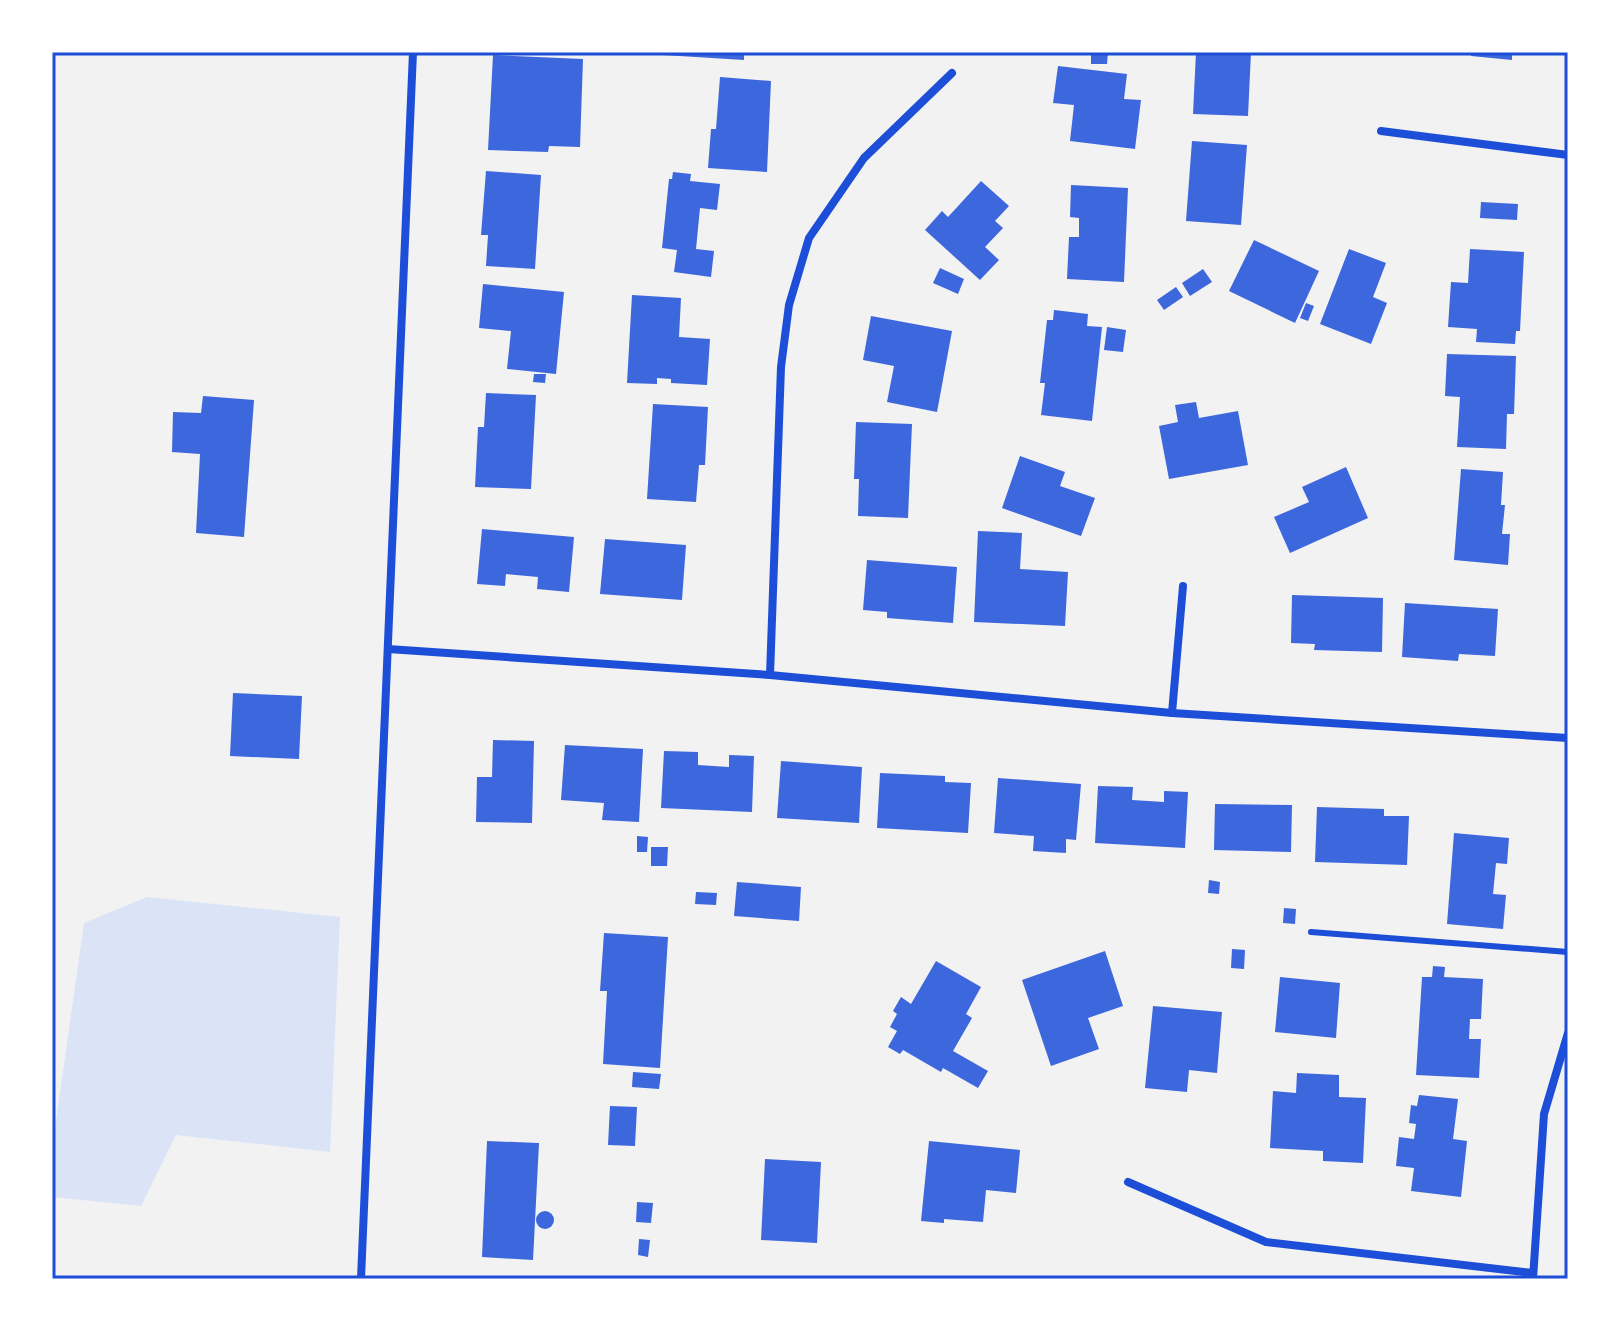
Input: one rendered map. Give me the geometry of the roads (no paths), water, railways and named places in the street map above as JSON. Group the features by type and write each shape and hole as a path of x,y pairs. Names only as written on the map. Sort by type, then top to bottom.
{"street":[{"path":"361,1279 413,52"},
{"path":"770,675 781,367 789,305 809,238 864,158 952,73"},
{"path":"1381,131 1568,155"},
{"path":"1172,713 1183,586"},
{"path":"388,649 770,675 1172,713 1568,738"},
{"path":"1128,1182 1266,1242 1533,1276 1544,1114 1568,1033"}],"lane":[{"path":"1311,932 1568,952"}]}
